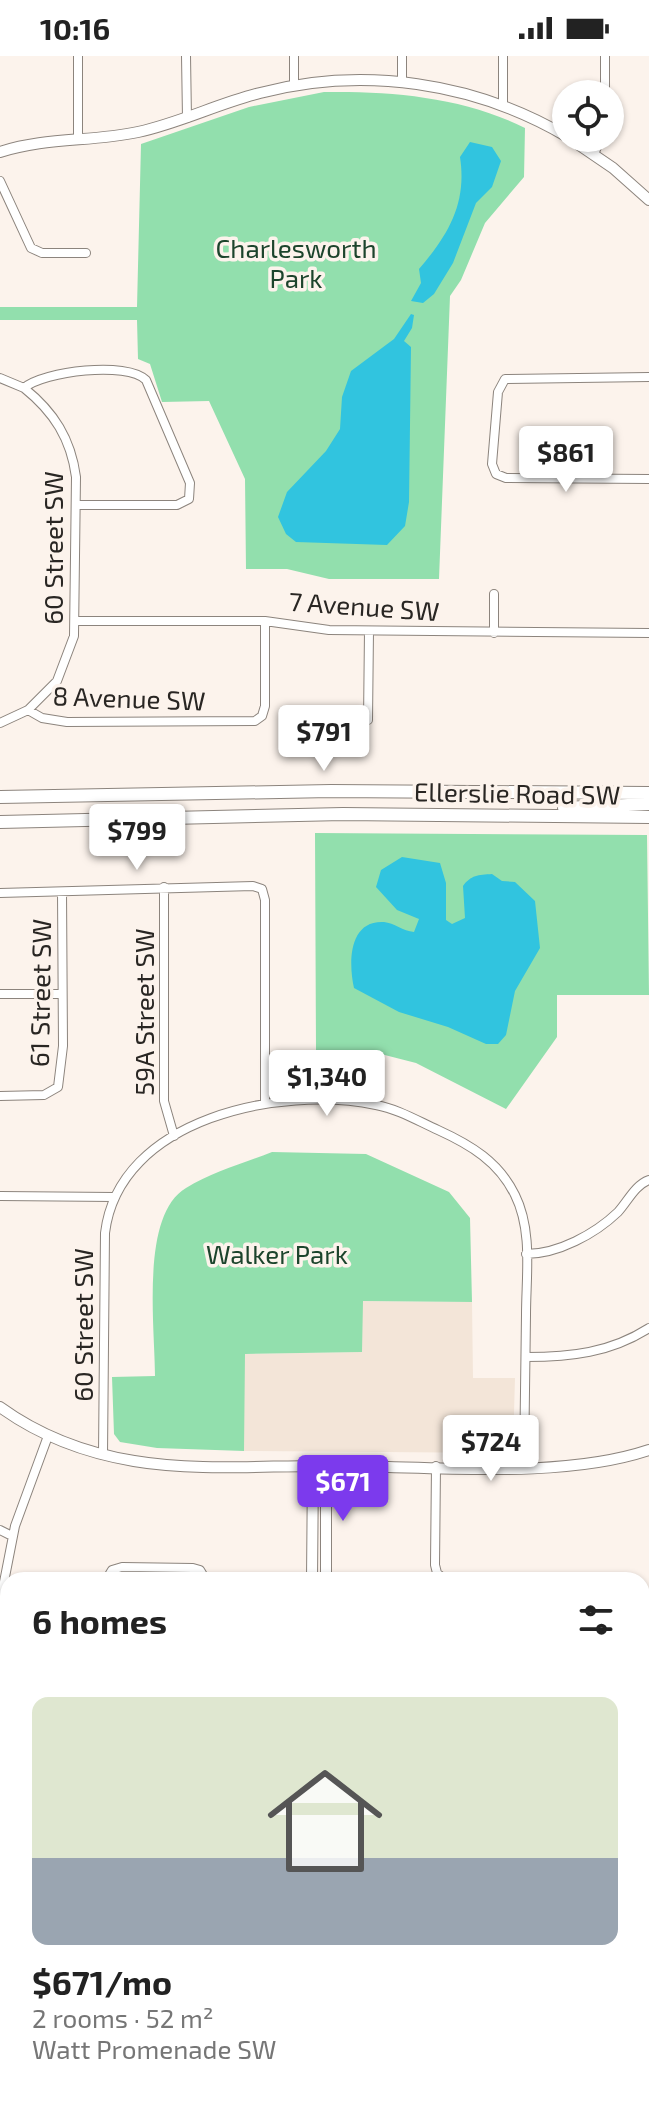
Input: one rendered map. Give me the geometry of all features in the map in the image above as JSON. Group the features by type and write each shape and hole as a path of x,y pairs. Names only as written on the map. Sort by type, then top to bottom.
{"main road":[{"name":"Ellerslie Road SW","path":"0,800 40,796 331,791 649,793"},
{"path":"513,815 553,808 649,804"},
{"name":"Ellerslie Road SW","path":"0,822 179,816 649,817"}],"street":[{"path":"78,56 78,140"},
{"path":"186,56 187,118"},
{"path":"294,56 294,85"},
{"path":"402,56 402,82"},
{"path":"503,56 503,106"},
{"path":"605,56 605,80"},
{"path":"0,152 41,142 127,134 187,118 243,97 294,85 348,80 402,82 439,88 503,106 552,129"},
{"path":"591,152 649,200"},
{"path":"0,181 31,248 42,253 86,253"},
{"path":"0,378 24,388 39,378 54,374 139,374 146,380 190,483 189,499 177,505 76,505"},
{"path":"649,377 512,377 502,382 498,392 493,449 496,474 506,478 649,479"},
{"name":"60 Street SW","path":"24,388 49,410 67,439 75,465 76,505 76,621 72,646 63,670 28,710"},
{"path":"494,594 494,633"},
{"name":"7 Avenue SW","path":"76,621 265,621 329,630 649,633"},
{"name":"8 Avenue SW","path":"0,723 28,710 42,718 67,722 251,721 260,718 265,706 265,621"},
{"path":"368,720 369,631"},
{"path":"0,893 164,887 253,886 262,889 265,900 265,1102"},
{"name":"59A Street SW","path":"164,887 164,1101 174,1136"},
{"name":"61 Street SW","path":"0,1096 52,1093 58,1087 62,1068 62,892"},
{"path":"0,994 62,994"},
{"path":"0,1196 114,1197 141,1158 174,1136 235,1110 265,1102 374,1104 459,1139 485,1156 504,1176 519,1203 525,1224 524,1467"},
{"path":"526,1254 555,1249 588,1234 612,1217 642,1183 649,1180"},
{"name":"60 Street SW","path":"103,1455 105,1233 114,1197"},
{"path":"526,1357 589,1353 625,1341 649,1328"},
{"path":"0,1407 48,1436 103,1455 167,1465 524,1467 589,1464 649,1450"},
{"path":"6,1572 12,1536 48,1436"},
{"path":"312,1572 313,1466"},
{"path":"326,1466 326,1572"},
{"path":"436,1466 435,1565 439,1572"},
{"path":"0,1530 12,1536"},
{"path":"111,1572 193,1568 198,1572"}],"shaded area":[{"path":"362,1301 472,1302 473,1378 515,1378 513,1448 508,1453 244,1451 244,1354 362,1352"}],"green space":[{"name":"Charlesworth Park","path":"324,92 427,98 477,109 525,128 524,177 485,223 461,280 450,296 439,579 329,579 287,569 246,569 245,479 209,401 162,402 150,364 138,359 137,320 0,320 0,307 137,307 141,144 249,107"},
{"path":"315,833 647,835 649,995 557,995 557,1037 506,1109 416,1063 373,1052 316,1050"},
{"name":"Walker Park","path":"272,1152 366,1154 449,1192 470,1218 472,1302 363,1301 362,1352 245,1354 244,1451 157,1448 120,1442 114,1434 112,1377 155,1376 153,1274 162,1222 171,1202 196,1182"}],"water":[{"path":"470,142 492,147 501,161 492,187 476,203 453,263 434,294 423,303 411,301 421,283 419,269 439,243 453,217 461,189 460,157"},
{"path":"411,314 414,315 412,328 404,341 411,347 409,502 405,526 387,545 296,542 286,534 278,517 287,492 326,451 340,429 342,397 351,371 394,339"},
{"path":"402,857 440,863 446,883 446,920 452,924 465,918 463,886 475,876 492,874 502,881 515,882 535,901 540,948 515,991 506,1035 498,1044 486,1044 448,1027 399,1012 354,988 351,968 353,946 363,928 384,922 414,932 419,919 397,910 376,887 381,870"}]}
